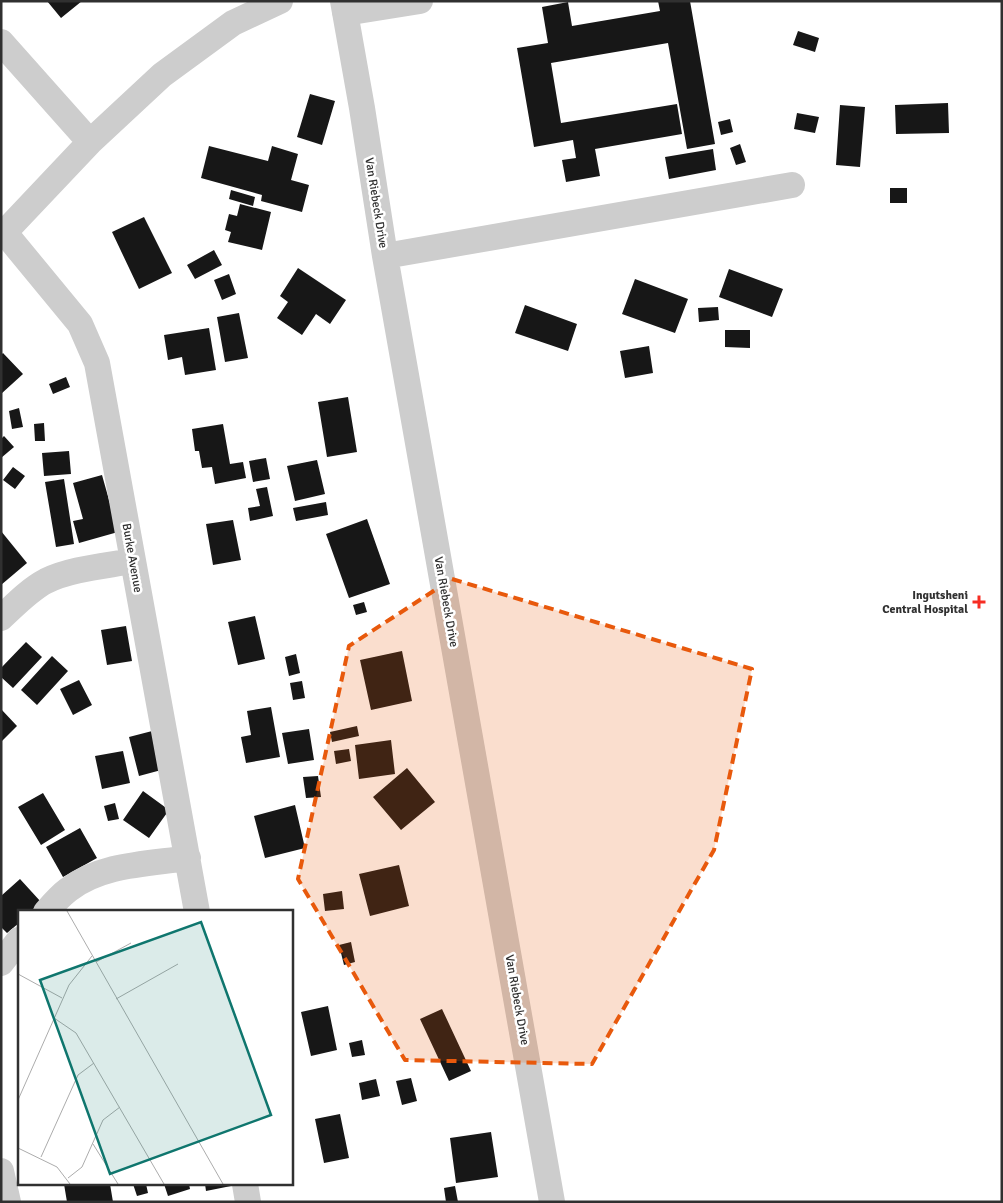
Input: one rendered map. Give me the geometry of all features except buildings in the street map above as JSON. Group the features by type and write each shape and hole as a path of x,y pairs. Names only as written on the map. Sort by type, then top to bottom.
{"street":[{"path":"3,234 90,142 162,75 233,23 280,1"},
{"path":"344,7 420,1"},
{"name":"Van Riebeck Drive","path":"344,7 385,256 552,1202"},
{"path":"1,42 90,142"},
{"path":"385,256 792,184"},
{"name":"Burke Avenue","path":"3,234 80,324 97,363 197,910"},
{"path":"1,618 24,596 45,582 61,575 132,561"},
{"path":"48,910 68,890 84,880 110,869 188,858"},
{"path":"1,963 18,941"},
{"path":"1,1171 8,1202"},
{"path":"245,1186 248,1202"}],"highlighted area":[{"path":"452,579 752,669 714,850 592,1064 405,1060 298,879 349,646"}],"place":[{"name":"Ingutsheni Central Hospital","path":"979,602"}]}
